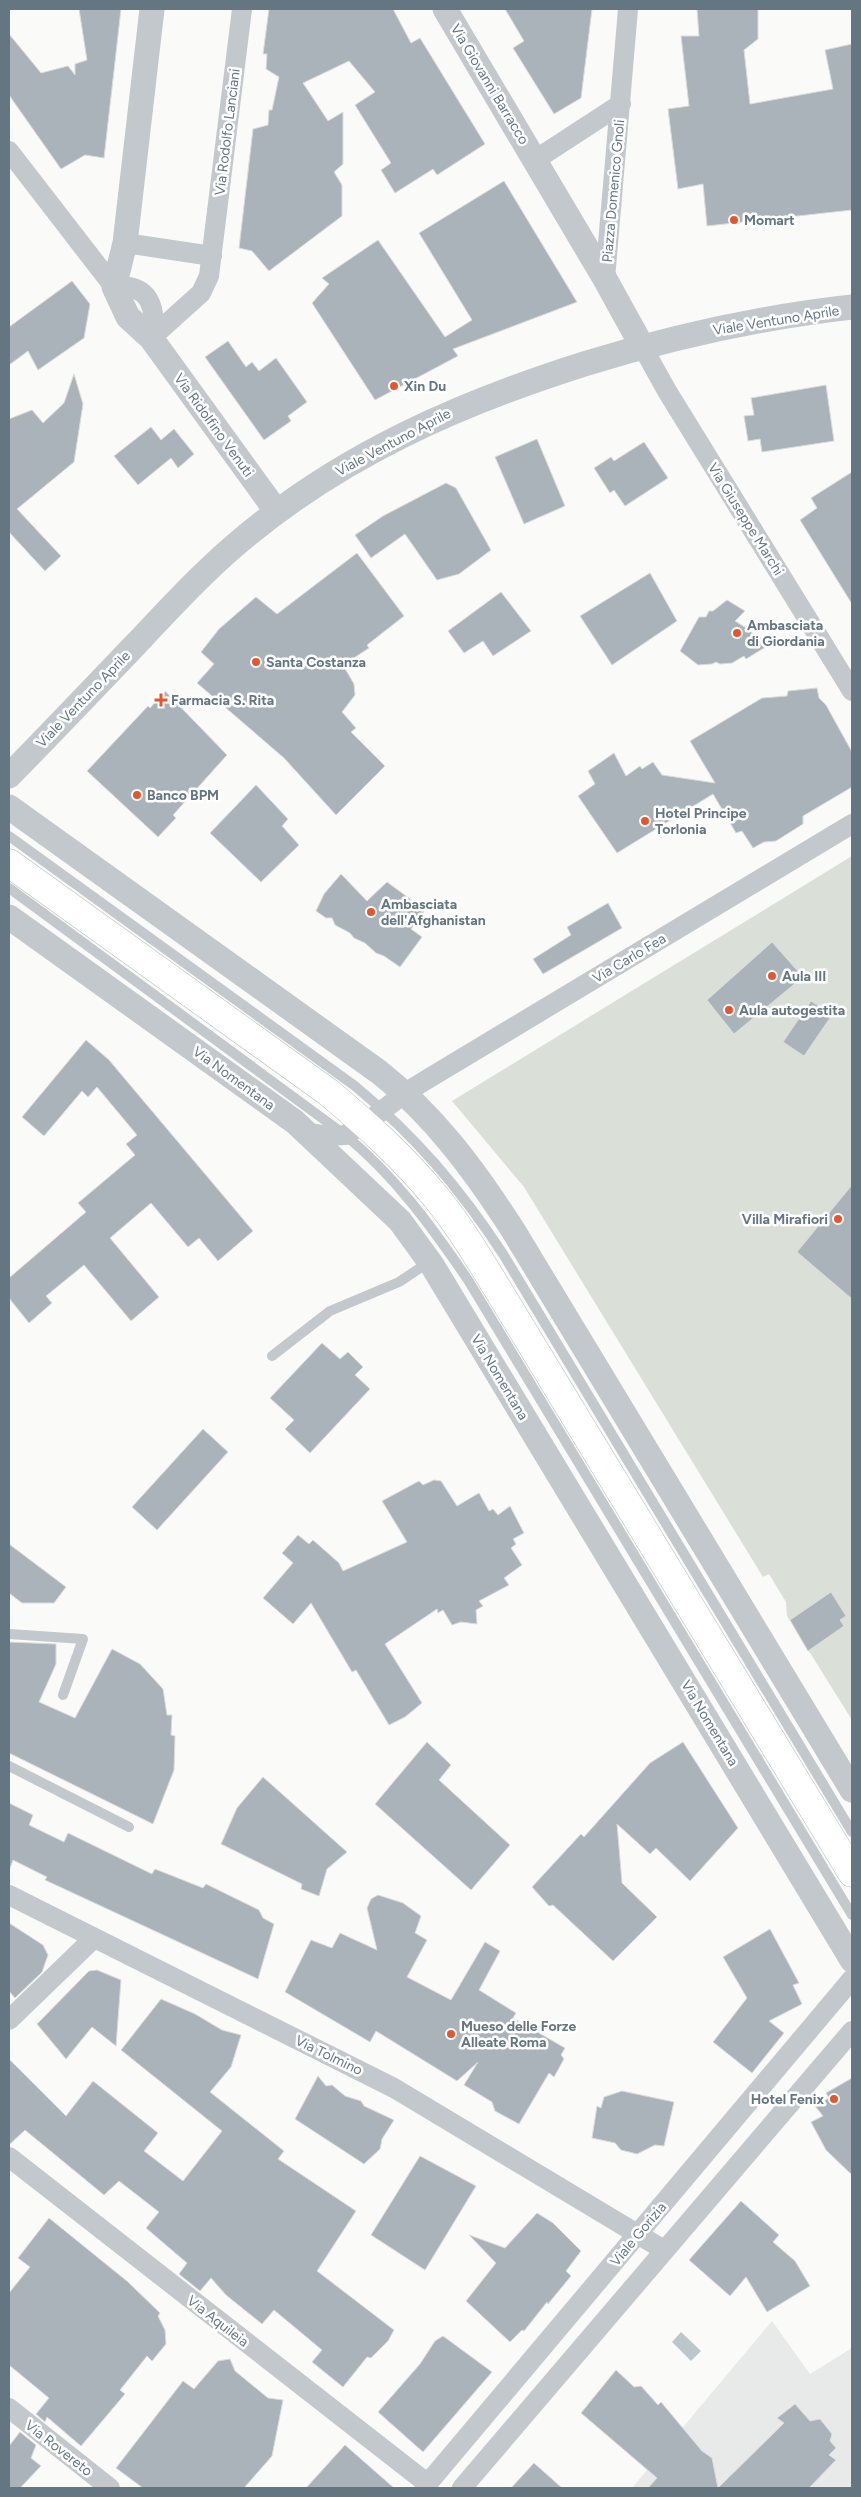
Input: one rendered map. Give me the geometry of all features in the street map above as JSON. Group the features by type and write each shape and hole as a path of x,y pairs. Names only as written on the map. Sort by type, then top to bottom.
{"main road":[{"name":"Via Nomentana","path":"9,863 320,1086 365,1123 419,1177 468,1240 852,1873"}],"street":[{"path":"114,288 125,242 152,9"},
{"name":"Via Rodolfo Lanciani","path":"151,338 201,293 209,276 242,9"},
{"name":"Via Giovanni Barracco","path":"445,9 535,160"},
{"path":"621,104 628,9"},
{"name":"Piazza Domenico Gnoli","path":"621,104 535,160 642,346"},
{"name":"Piazza Domenico Gnoli","path":"605,279 621,104"},
{"path":"9,151 114,288"},
{"path":"125,242 212,256"},
{"name":"Via Ridolfino Venuti","path":"114,288 128,317 151,338 277,512"},
{"name":"Viale Ventuno Aprile","path":"9,776 201,577 238,543 277,512 357,458 456,409 518,385 642,346 738,324 852,307"},
{"name":"Via Giuseppe Marchi","path":"642,346 667,391 852,691"},
{"path":"9,807 405,1093 465,1161 513,1230 852,1790"},
{"name":"Via Carlo Fea","path":"365,1123 405,1093 852,824"},
{"name":"Via Nomentana","path":"9,918 309,1133 400,1221 430,1262 852,1960"},
{"path":"309,1133 328,1136 365,1123"},
{"name":"Via Tolmino","path":"9,1895 394,2088 664,2250"},
{"path":"9,2020 94,1938"},
{"name":"Viale Gorizia","path":"426,2486 852,1979"},
{"path":"462,2488 852,2031"},
{"name":"Via Aquileia","path":"9,2157 426,2486"},
{"path":"530,2364 552,2384"},
{"name":"Via Rovereto","path":"9,2408 110,2488"}],"lane":[{"name":"Via Nomentana","path":"9,836 354,1086 375,1161 416,1207 468,1280 852,1915"},
{"name":"Via Nomentana","path":"9,888 365,1123 423,1147 485,1227 852,1832"},
{"path":"272,1356 330,1311 399,1282 430,1262"},
{"path":"9,1634 83,1639 63,1695"},
{"path":"9,1766 129,1827"}],"shaded area":[{"name":"Villa Mirafiori","path":"852,856 852,1720 787,1616 786,1602 769,1574 763,1577 524,1187 452,1101"},
{"path":"772,2321 810,2374 852,2348 852,2488 632,2488"},
{"path":"681,2332 701,2351 691,2361 672,2342"}],"building":[{"path":"79,9 121,9 104,158 85,155 61,169 9,95 9,34 41,73 68,66 75,75 75,64 87,60"},
{"path":"269,9 393,9 411,43 420,38 485,144 437,175 433,169 395,193 381,170 391,163 355,105 375,92 349,61 303,83 328,121 343,112 343,164 334,172 342,185 342,216 269,271 252,251 239,248 253,129 268,125 269,110 272,110 279,77 266,69 267,54 263,54"},
{"path":"505,9 592,9 581,98 554,114 513,48 524,41"},
{"path":"697,9 758,9 758,39 744,50 750,104 833,89 825,50 852,44 852,210 707,226 703,184 678,189 668,109 689,106 681,36 699,36"},
{"path":"504,181 577,302 453,349 458,356 375,400 312,303 329,284 322,278 378,240 445,337 472,320 419,233"},
{"path":"72,281 90,304 84,338 38,370 28,351 9,365 9,327"},
{"path":"228,341 246,367 252,362 259,371 276,358 307,402 288,416 291,421 264,440 205,357"},
{"path":"74,374 83,404 74,462 17,509 61,556 45,571 9,532 9,419 32,410 43,423 64,403"},
{"path":"826,385 834,441 762,452 760,439 748,441 744,416 754,415 751,398"},
{"path":"151,427 161,440 174,429 194,454 178,468 171,458 138,485 114,456"},
{"path":"537,439 565,506 524,524 495,457"},
{"path":"644,442 668,478 625,506 614,490 610,493 594,468 611,457 614,461"},
{"path":"852,472 852,604 800,520 817,508 811,498"},
{"path":"446,483 456,488 491,550 459,574 437,580 405,534 371,558 355,535 383,516"},
{"path":"357,553 404,616 367,645 369,648 343,665 354,684 355,695 342,712 356,728 351,732 385,766 336,815 284,758 197,683 214,664 201,652 219,629 256,597 277,614"},
{"path":"650,573 677,621 612,665 580,616"},
{"path":"501,592 531,631 493,656 483,641 464,653 448,631"},
{"path":"727,600 745,611 735,621 751,631 753,636 777,640 746,659 744,656 732,663 720,664 716,662 698,665 680,651 699,617 706,617 709,611 713,611"},
{"path":"817,688 819,698 826,705 852,752 852,787 803,816 803,824 776,841 764,842 753,848 742,831 736,833 713,794 617,853 578,796 595,784 588,771 614,753 626,776 640,766 642,769 653,762 662,775 715,783 690,741 762,698 787,696 788,691"},
{"path":"165,691 227,755 173,815 176,818 158,837 87,771 148,706 150,708"},
{"path":"256,785 288,819 282,826 299,845 261,882 210,833"},
{"name":"Ambasciata dell'Afghanistan","path":"341,874 367,901 387,882 425,910 411,929 422,937 400,967 335,925 332,918 326,918 316,911 324,894"},
{"path":"608,903 622,928 543,974 533,959 571,935 567,927"},
{"path":"772,942 803,977 734,1034 707,1000"},
{"path":"811,1001 832,1015 804,1056 783,1042"},
{"path":"86,1040 109,1060 253,1231 218,1261 199,1238 188,1247 151,1203 110,1238 159,1297 131,1321 84,1265 46,1296 52,1303 29,1323 9,1298 9,1278 86,1212 78,1203 135,1155 126,1144 137,1135 97,1087 88,1097 82,1091 44,1136 22,1117"},
{"name":"Villa Mirafiori","path":"852,1185 852,1299 797,1252"},
{"path":"322,1343 340,1359 348,1352 363,1367 355,1375 370,1389 310,1453 285,1429 294,1420 270,1398"},
{"path":"203,1429 228,1452 157,1530 132,1507"},
{"path":"434,1480 441,1481 457,1506 479,1493 489,1511 493,1509 498,1515 510,1506 524,1533 513,1539 516,1544 511,1548 522,1565 504,1578 509,1585 479,1601 483,1606 476,1610 477,1624 461,1622 452,1625 443,1610 438,1613 437,1609 385,1644 422,1703 405,1717 389,1725 356,1670 352,1672 311,1603 293,1624 263,1598 293,1563 282,1553 298,1535 309,1544 313,1540 339,1563 343,1571 407,1542 382,1501 419,1481 423,1485"},
{"path":"9,1544 66,1587 54,1603 22,1603 9,1593"},
{"path":"831,1592 846,1616 840,1620 844,1626 808,1651 790,1620"},
{"path":"9,1642 56,1644 56,1664 39,1702 75,1718 112,1649 140,1664 163,1689 167,1715 172,1715 171,1735 175,1736 174,1770 153,1824 9,1753"},
{"path":"427,1742 451,1765 439,1780 510,1845 471,1890 375,1804"},
{"path":"683,1742 738,1828 690,1881 656,1848 650,1854 617,1824 622,1883 657,1917 613,1961 553,1905 549,1906 532,1887 581,1834 584,1837 650,1763"},
{"path":"263,1777 347,1852 327,1869 319,1896 301,1889 302,1884 221,1844 237,1808"},
{"path":"9,1803 33,1815 29,1825 64,1842 68,1833 152,1874 155,1869 203,1888 206,1884 259,1910 263,1918 274,1924 258,1979 45,1880 47,1877 13,1860 9,1871"},
{"path":"378,1895 403,1903 421,1916 415,1933 427,1940 407,1977 451,2000 485,1942 500,1951 479,1990 516,2013 513,2018 565,2048 561,2055 564,2059 554,2077 549,2073 519,2124 495,2111 492,2102 464,2085 478,2062 457,2081 376,2031 370,2042 285,1992 311,1940 332,1948 340,1933 377,1950 367,1908 371,1899"},
{"path":"9,1923 43,1945 48,1955 42,1972 15,1998 9,1991"},
{"path":"770,1929 799,1983 793,1985 802,2004 769,2021 784,2033 752,2073 713,2042 747,1998 723,1957"},
{"path":"97,1970 121,1980 116,2046 92,2027 66,2059 37,2024 89,1971"},
{"path":"161,1999 195,2014 222,2030 241,2035 231,2067 210,2092 284,2151 278,2159 356,2211 317,2271 394,2330 388,2341 371,2358 367,2357 343,2387 312,2362 322,2350 274,2310 262,2324 226,2295 211,2278 200,2291 179,2274 187,2263 146,2228 159,2212 119,2181 104,2195 25,2130 9,2145 9,2059 66,2116 93,2081 158,2133 144,2151 183,2181 222,2131 121,2050"},
{"path":"318,2076 326,2086 332,2085 345,2096 361,2101 364,2106 394,2120 382,2139 380,2149 364,2164 295,2119"},
{"path":"852,2078 852,2175 826,2150 811,2122 823,2116 815,2106 829,2098 826,2093"},
{"path":"622,2091 674,2102 664,2146 655,2145 637,2154 621,2150 615,2143 592,2138 597,2106 601,2108 604,2097"},
{"path":"420,2156 476,2186 425,2270 371,2235"},
{"path":"741,2201 779,2235 773,2242 795,2261 810,2286 767,2312 746,2277 730,2296 689,2260"},
{"path":"537,2213 553,2223 581,2251 566,2271 571,2276 524,2331 522,2330 510,2342 466,2301 496,2263 469,2235 505,2248"},
{"path":"49,2218 128,2282 160,2313 158,2316 165,2330 166,2344 152,2361 147,2356 120,2390 125,2394 81,2446 47,2417 45,2422 36,2414 49,2398 9,2365 9,2293 30,2267 18,2258"},
{"path":"443,2336 492,2372 423,2452 378,2412 420,2364 435,2341"},
{"path":"230,2359 235,2371 268,2398 283,2400 272,2456 244,2488 143,2488 116,2468 183,2381 194,2389 218,2361"},
{"path":"616,2370 634,2387 641,2386 658,2405 661,2402 702,2451 712,2458 718,2488 648,2488 657,2478 581,2413"},
{"path":"795,2404 810,2421 820,2419 832,2434 830,2441 836,2448 829,2455 836,2460 809,2488 718,2488 784,2423 777,2418"},
{"path":"20,2432 36,2445 31,2458 41,2466 20,2488 9,2488 9,2446"},
{"path":"345,2445 394,2488 306,2488"},
{"path":"534,2463 562,2488 511,2488"}],"place":[{"name":"Momart","path":"734,220"},
{"name":"Xin Du","path":"394,386"},
{"name":"Ambasciata di Giordania","path":"737,633"},
{"name":"Santa Costanza","path":"256,662"},
{"name":"Farmacia S. Rita","path":"161,700"},
{"name":"Banco BPM","path":"137,795"},
{"name":"Hotel Principe Torlonia","path":"645,821"},
{"name":"Ambasciata dell'Afghanistan","path":"371,912"},
{"name":"Aula III","path":"772,976"},
{"name":"Aula autogestita","path":"729,1010"},
{"name":"Villa Mirafiori","path":"838,1219"},
{"name":"Mueso delle Forze Alleate Roma","path":"451,2034"},
{"name":"Hotel Fenix","path":"834,2099"}]}
